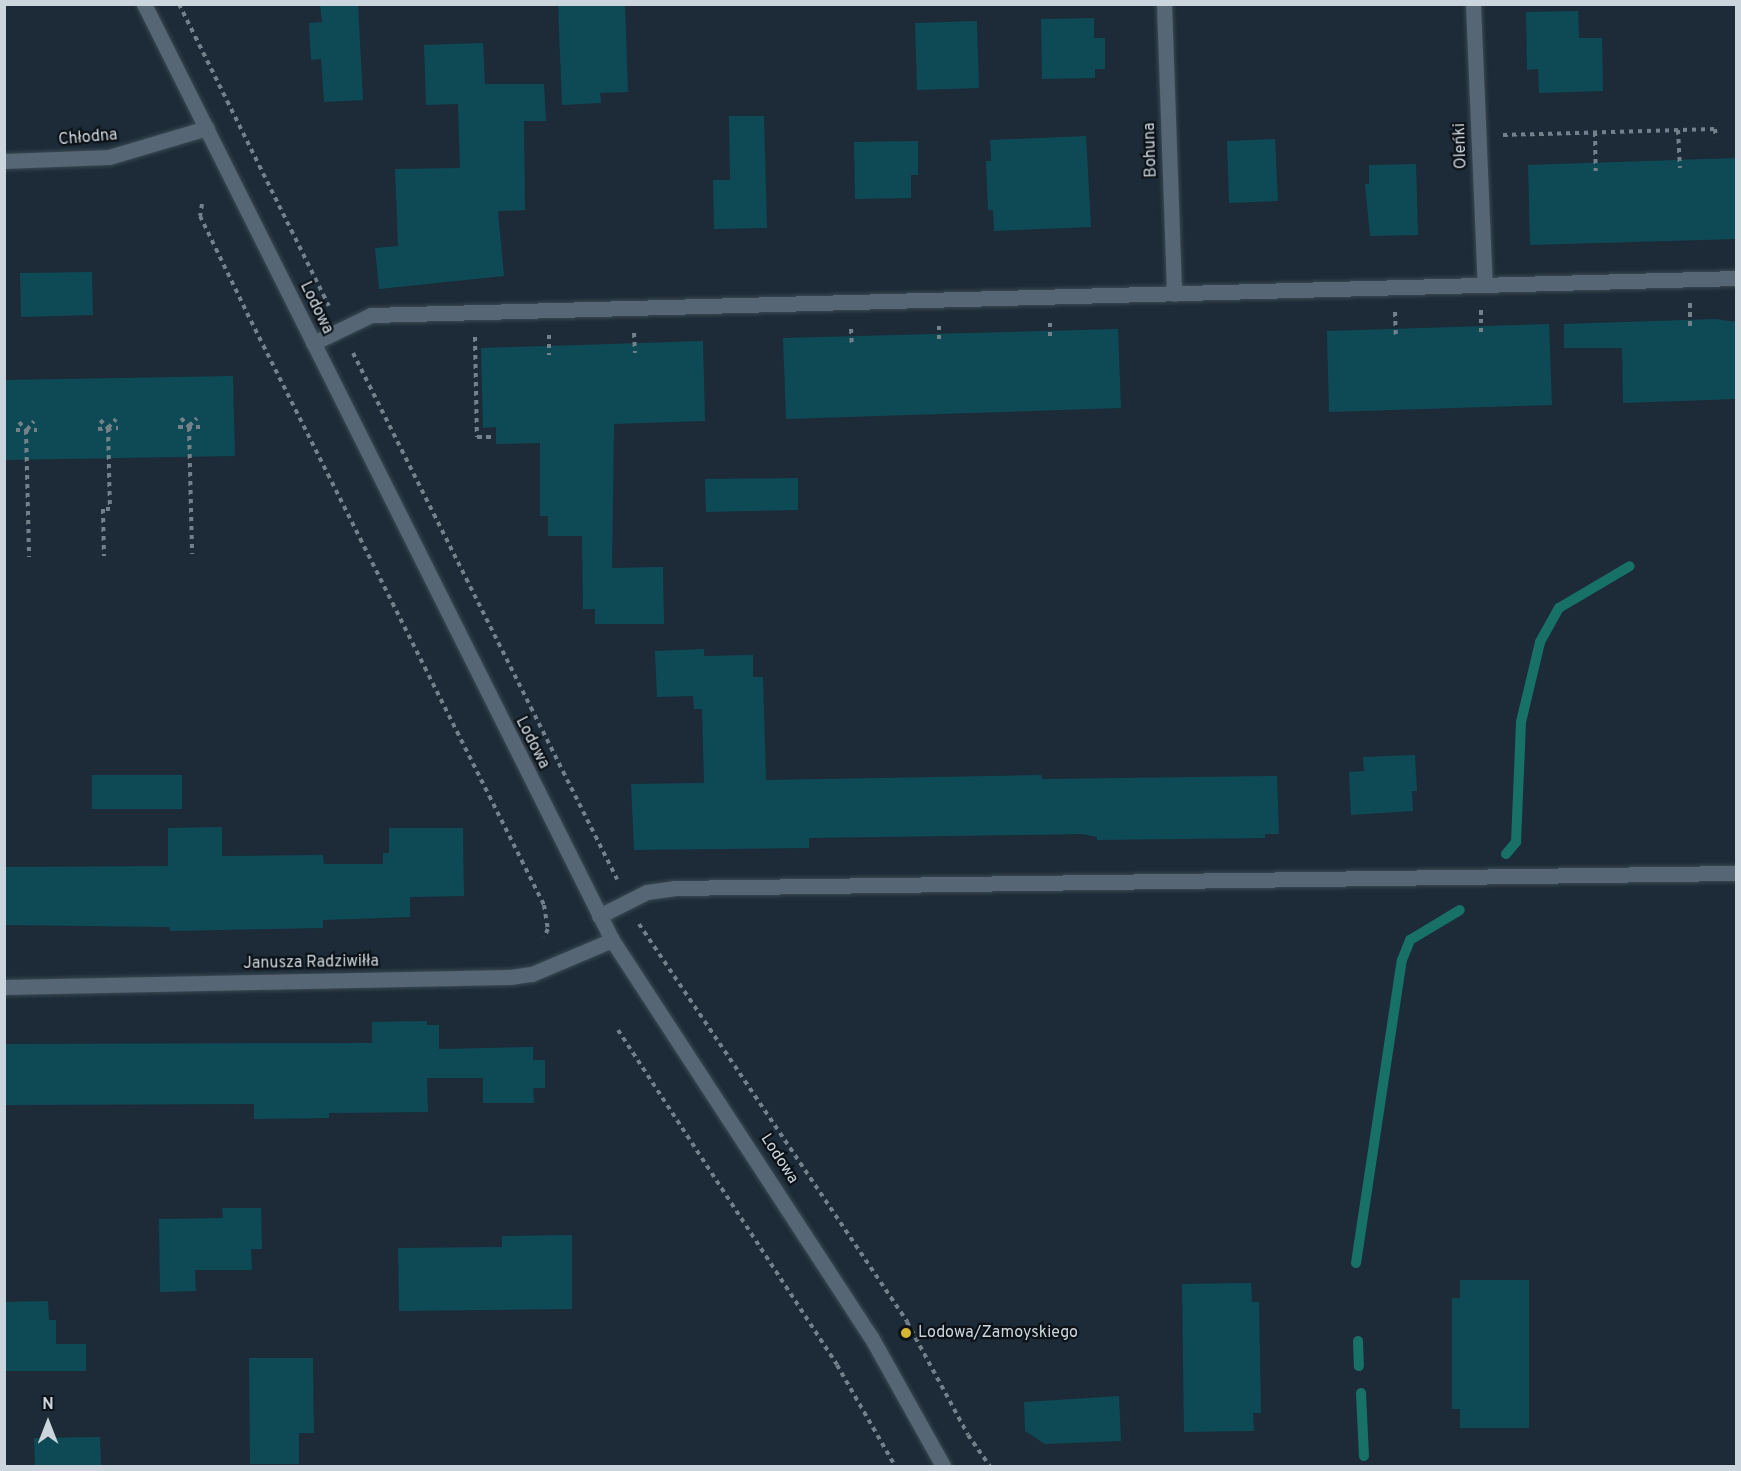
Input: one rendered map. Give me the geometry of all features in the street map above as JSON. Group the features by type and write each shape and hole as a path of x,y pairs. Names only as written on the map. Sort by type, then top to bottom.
{"street":[{"name":"Lodowa","path":"144,4 612,940 864,1327 943,1467"},
{"name":"Bohuna","path":"1164,4 1174,294"},
{"name":"Oleńki","path":"1473,4 1485,285"},
{"name":"Chłodna","path":"4,161 109,157 207,128"},
{"path":"313,343 371,315 1737,278"},
{"path":"599,915 647,892 674,888 1737,873"},
{"name":"Janusza Radziwiłła","path":"4,987 510,977 532,974 612,940"}],"path":[{"path":"179,4 627,903 907,1322 968,1435 990,1467"},
{"path":"1496,135 1715,129 1716,138"},
{"path":"1678,130 1680,168"},
{"path":"1594,132 1596,171"},
{"path":"202,204 200,216 209,235 544,905 548,929 544,938"},
{"path":"1689,296 1690,329"},
{"path":"1481,303 1481,336"},
{"path":"1395,305 1396,339"},
{"path":"1050,316 1050,340"},
{"path":"938,319 939,343"},
{"path":"851,322 852,346"},
{"path":"634,328 635,353"},
{"path":"549,332 549,355"},
{"path":"476,333 477,437 491,437"},
{"path":"181,418 189,427 192,554"},
{"path":"189,427 197,418"},
{"path":"104,556 103,509 110,509 108,428 116,419"},
{"path":"100,420 108,428"},
{"path":"29,557 26,430 34,421"},
{"path":"18,422 26,430"},
{"path":"178,427 200,427"},
{"path":"98,429 118,428"},
{"path":"16,430 37,430"},
{"path":"618,1030 837,1365 895,1467"}],"building":[{"path":"320,4 358,4 363,100 324,102 321,59 311,60 309,23 322,22"},
{"path":"558,4 625,4 628,92 600,93 601,103 562,105"},
{"path":"1578,11 1579,38 1602,38 1603,91 1539,93 1538,69 1527,70 1526,12"},
{"path":"1094,18 1094,38 1105,38 1105,69 1095,69 1095,78 1042,79 1041,19"},
{"path":"977,21 979,88 917,90 915,23"},
{"path":"483,43 485,84 544,84 546,121 524,121 525,210 498,211 504,276 379,289 375,248 398,246 395,169 460,168 458,104 426,105 424,45"},
{"path":"729,116 764,116 767,228 714,229 713,180 730,180"},
{"path":"1086,136 1091,227 994,231 993,210 988,210 986,161 991,161 990,140"},
{"path":"1275,139 1278,201 1229,203 1227,141"},
{"path":"918,141 918,175 911,175 911,198 855,199 854,142"},
{"path":"1737,158 1737,239 1530,245 1528,165"},
{"path":"1416,164 1418,235 1370,236 1365,184 1369,184 1369,165"},
{"path":"92,272 93,315 21,317 20,273"},
{"path":"1716,319 1737,322 1737,399 1623,403 1622,348 1564,348 1564,324"},
{"path":"1549,324 1552,405 1329,412 1327,331"},
{"path":"1118,329 1121,408 786,419 783,338"},
{"path":"703,341 705,421 614,424 612,568 663,567 664,624 595,624 595,609 583,609 582,536 548,536 548,516 540,516 540,443 496,444 496,427 483,428 481,348"},
{"path":"233,376 235,456 4,460 4,380"},
{"path":"798,478 798,510 706,512 705,479"},
{"path":"704,649 704,656 753,655 753,677 763,677 766,780 1041,775 1042,779 1277,776 1279,834 1265,834 1265,838 1097,840 1097,837 1083,834 809,838 809,848 634,850 631,784 704,783 702,709 694,709 693,696 657,697 655,651"},
{"path":"1415,755 1417,791 1412,791 1413,811 1351,815 1349,772 1364,771 1363,757"},
{"path":"92,775 182,775 182,809 92,809"},
{"path":"222,827 222,856 323,855 324,864 383,864 383,853 389,853 389,828 463,828 464,896 410,897 410,917 323,920 323,928 170,931 169,927 4,925 4,867 168,866 168,828"},
{"path":"427,1021 427,1025 439,1025 439,1049 533,1047 533,1060 545,1060 545,1088 533,1088 534,1103 483,1103 483,1078 427,1078 428,1112 329,1113 329,1118 254,1119 254,1104 4,1105 4,1044 372,1043 372,1022"},
{"path":"222,1208 261,1208 262,1249 251,1249 252,1270 195,1270 196,1291 160,1292 159,1219 223,1218"},
{"path":"572,1235 572,1309 399,1311 398,1248 502,1247 502,1236"},
{"path":"1460,1280 1529,1280 1529,1428 1460,1428 1460,1409 1452,1409 1452,1298 1460,1298"},
{"path":"1251,1283 1252,1302 1259,1302 1261,1413 1253,1413 1254,1431 1184,1432 1182,1284"},
{"path":"48,1301 49,1320 56,1320 56,1344 86,1344 86,1371 4,1371 4,1302"},
{"path":"249,1358 313,1358 314,1433 299,1433 299,1464 250,1464"},
{"path":"1119,1396 1121,1441 1045,1444 1025,1431 1024,1402"},
{"path":"100,1437 101,1467 35,1467 34,1438"}],"waterway":[{"path":"1506,854 1516,842 1521,722 1540,642 1559,608 1630,566"},
{"path":"1356,1263 1402,960 1410,940 1460,910"},
{"path":"1358,1341 1359,1366"},
{"path":"1361,1393 1364,1456"}],"place":[{"name":"Lodowa/Zamoyskiego","path":"906,1333"}]}
